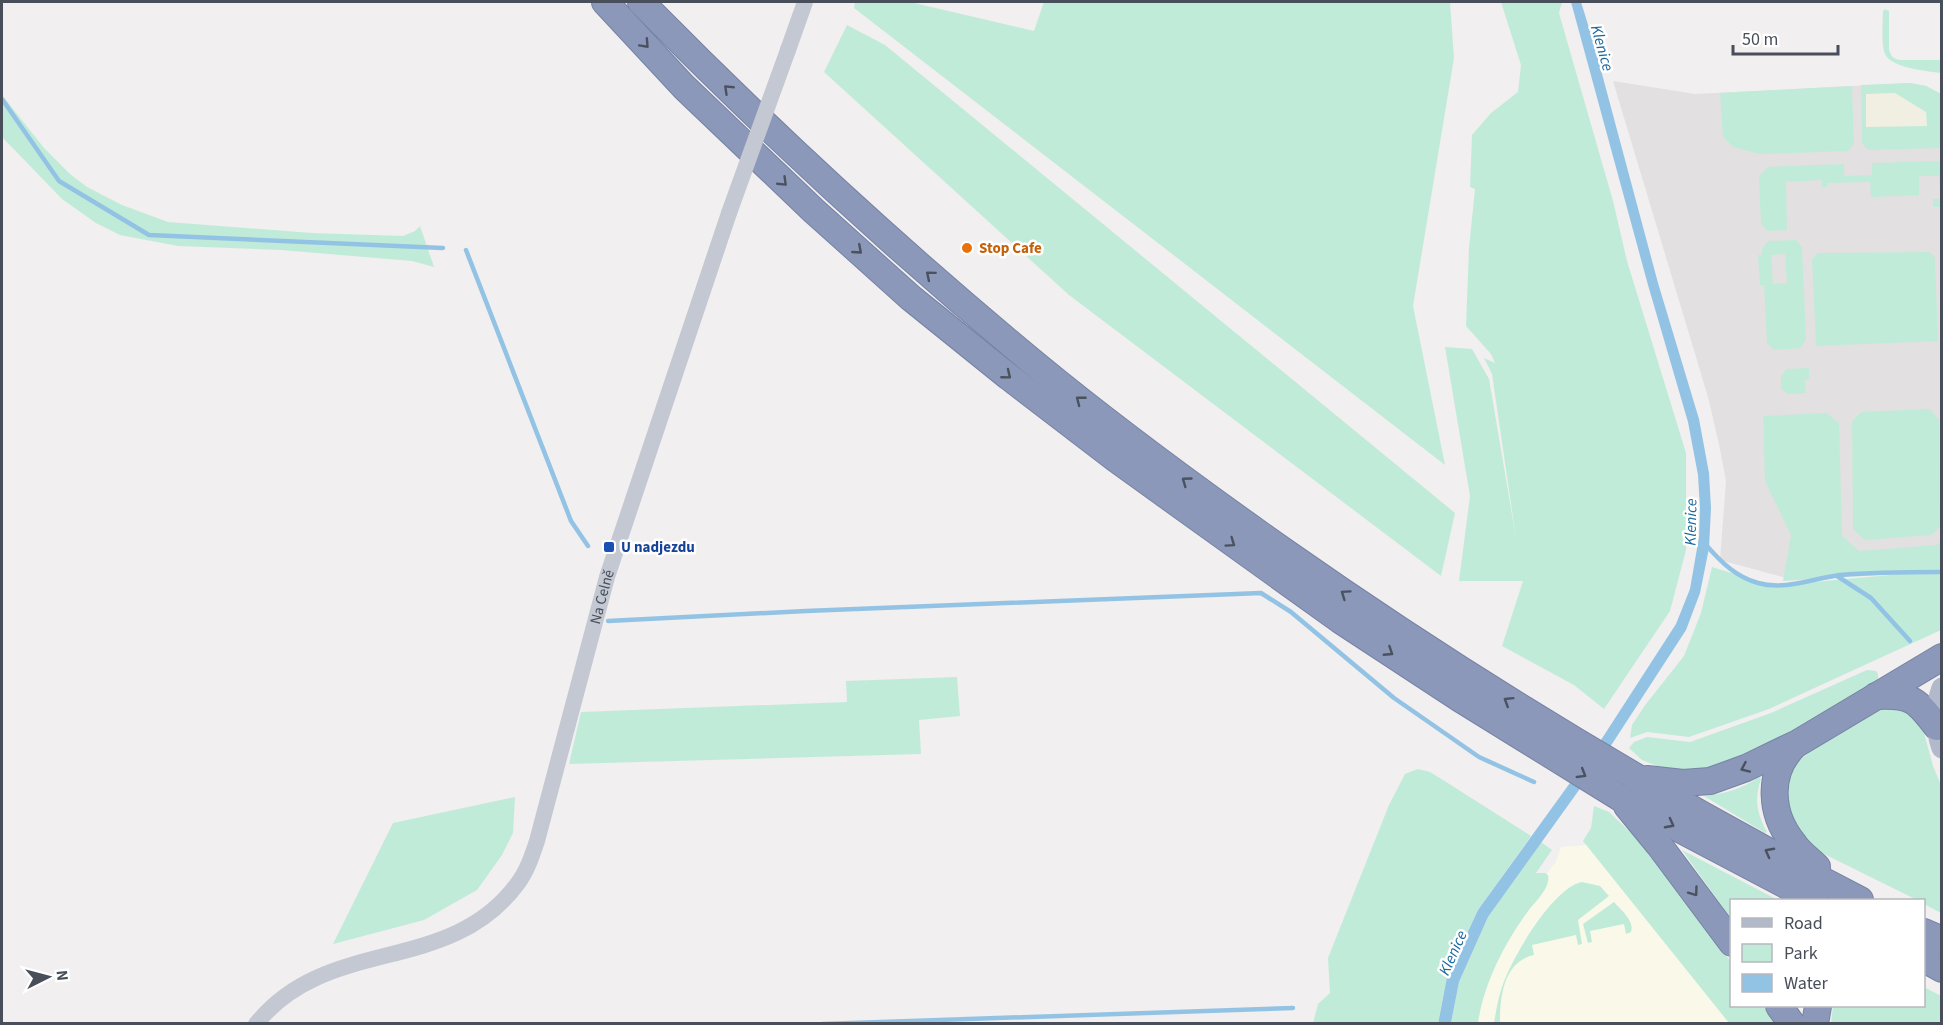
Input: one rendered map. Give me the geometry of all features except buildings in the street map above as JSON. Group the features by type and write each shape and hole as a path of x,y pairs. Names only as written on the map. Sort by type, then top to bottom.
{"highway":[{"path":"605,2 684,87 814,211 911,297 1009,377 1116,459 1340,620 1552,742 1812,899"},
{"path":"641,2 794,153 918,265 1064,387 1231,513 1354,600 1459,670 1552,742"},
{"path":"1625,786 1710,781 1746,768 1798,743 1941,657"},
{"path":"1876,696 1895,695 1914,700 1939,737"},
{"path":"1798,743 1786,755 1778,771 1774,789 1775,809 1783,829 1794,845 1822,872 1858,899"},
{"path":"1625,786 1857,899"},
{"path":"1625,786 1659,844 1730,942"},
{"path":"1925,933 1941,940"},
{"path":"1925,960 1941,971"},
{"path":"1925,968 1941,971"},
{"path":"1780,1007 1792,1023"},
{"path":"1815,1023 1818,1007"}],"main road":[{"path":"1939,737 1937,710 1941,688"}],"street":[{"name":"Na Celně","path":"256,1023 285,995 312,978 338,968 436,942 467,929 499,905 519,881 537,842 607,577 729,213 805,2"}],"shaded area":[{"path":"1613,81 1695,94 1910,83 1926,86 1941,94 1941,569 1783,577 1720,560 1726,481 1719,444 1708,397"},
{"path":"1612,843 1730,1003 1730,1007 1733,1007 1752,1023 1470,1024 1521,905 1556,862 1561,847"}],"green space":[{"path":"855,2 910,2 1034,31 1044,2 1450,2 1454,58 1413,306 1445,465 854,8"},
{"path":"1501,2 1562,2 1559,13 1613,201 1627,261 1686,453 1686,550 1670,611 1604,709 1574,685 1502,646 1523,581 1459,581 1470,496 1445,347 1472,349 1489,379 1516,538 1492,374 1484,358 1495,363 1491,354 1466,326 1469,248 1475,189 1470,187 1472,135 1491,113 1518,92 1521,65"},
{"path":"1885,9 1889,11 1889,50 1893,57 1900,60 1941,60 1941,73 1902,66 1889,59 1883,45 1883,11"},
{"path":"847,25 885,45 1455,513 1441,576 1069,295 824,72"},
{"path":"1910,83 1926,86 1941,94 1941,148 1868,150 1862,143 1861,85"},
{"path":"1852,86 1854,144 1848,151 1760,154 1733,147 1723,137 1720,93"},
{"path":"2,95 44,148 70,174 87,187 122,205 168,222 312,233 403,236 420,226 434,267 412,261 281,250 178,246 120,235 96,223 62,199 2,137"},
{"path":"1941,161 1941,220 1940,207 1933,207 1933,199 1940,199 1939,176 1919,176 1919,195 1871,197 1870,182 1827,183 1827,187 1822,187 1822,180 1786,182 1787,230 1768,231 1761,224 1759,176 1768,167 1844,164 1844,176 1872,175 1872,163"},
{"path":"1796,240 1802,247 1806,339 1800,348 1774,350 1767,343 1764,285 1760,285 1758,255 1762,255 1762,249 1768,241","holes":["1785,254 1787,283 1773,284 1771,255"]},
{"path":"1930,252 1935,258 1938,341 1816,346 1812,259 1818,253"},
{"path":"1809,368 1809,379 1805,380 1806,393 1788,394 1781,389 1781,376 1787,369"},
{"path":"1930,409 1939,420 1940,526 1932,535 1865,540 1853,529 1852,421 1861,412"},
{"path":"1827,413 1839,423 1842,536 1859,551 1937,545 1941,540 1941,630 1769,709 1689,737 1647,732 1630,738 1632,725 1684,656 1701,613 1712,567 1764,583 1781,585 1912,573 1783,581 1791,535 1765,481 1763,416"},
{"path":"1867,670 1876,671 1878,682 1793,733 1720,770 1672,772 1642,760 1629,748 1634,742 1647,737 1690,742 1771,713"},
{"path":"957,677 960,716 919,720 921,754 569,764 581,712 847,702 846,681"},
{"path":"1893,707 1905,709 1916,717 1923,729 1933,766 1941,785 1941,913 1925,905 1925,899 1915,899 1814,849 1793,828 1784,784 1790,772 1812,750 1879,710"},
{"path":"1418,769 1430,772 1531,836 1478,910 1447,977 1438,1023 1313,1023 1318,1004 1330,993 1328,958 1389,805 1405,774"},
{"path":"1759,777 1761,779 1758,806 1767,832 1765,833 1704,796 1733,790"},
{"path":"515,797 513,833 502,855 477,890 424,920 333,944 393,823"},
{"path":"1594,806 1609,812 1644,845 1730,961 1730,1007 1764,1007 1777,1023 1729,1023 1583,841 1591,828"},
{"path":"1541,842 1552,850 1536,873 1548,875 1547,885 1502,952 1485,994 1478,1023 1451,1023 1459,982 1488,917"},
{"path":"1682,850 1776,899 1730,899 1730,918"},
{"path":"1582,882 1600,886 1609,896 1578,920 1582,944 1578,945 1576,935 1532,945 1534,955 1516,965 1505,982 1500,1023 1494,1023 1502,987 1514,959 1546,910 1571,887"},
{"path":"1614,902 1629,920 1631,932 1626,934 1624,924 1590,931 1592,942 1588,943 1583,924"},
{"path":"1925,988 1941,996 1941,1023 1831,1023 1833,1007 1925,1007"}],"sand":[{"path":"1895,93 1926,112 1927,126 1866,127 1866,94"}],"water":[{"path":"1571,2 1581,2 1594,44 1658,283 1699,419 1709,473 1711,508 1709,548 1700,593 1686,630 1612,744 1488,917 1459,982 1451,1023 1438,1024 1447,977 1478,910 1601,740 1676,624 1690,589 1699,537 1698,475 1688,422"}],"waterway":[{"path":"2,99 59,181 149,235 443,248"},
{"path":"466,250 571,521 588,546"},
{"name":"Klenice","path":"1707,546 1736,573 1768,585 1789,585 1853,574 1942,572"},
{"path":"1837,576 1871,598 1910,641"},
{"path":"608,621 1261,593 1291,612 1394,698 1479,757 1534,782"},
{"path":"822,1024 1293,1008"}],"place":[{"name":"Stop Cafe","path":"967,248"},
{"name":"U nadjezdu","path":"609,547"}]}
